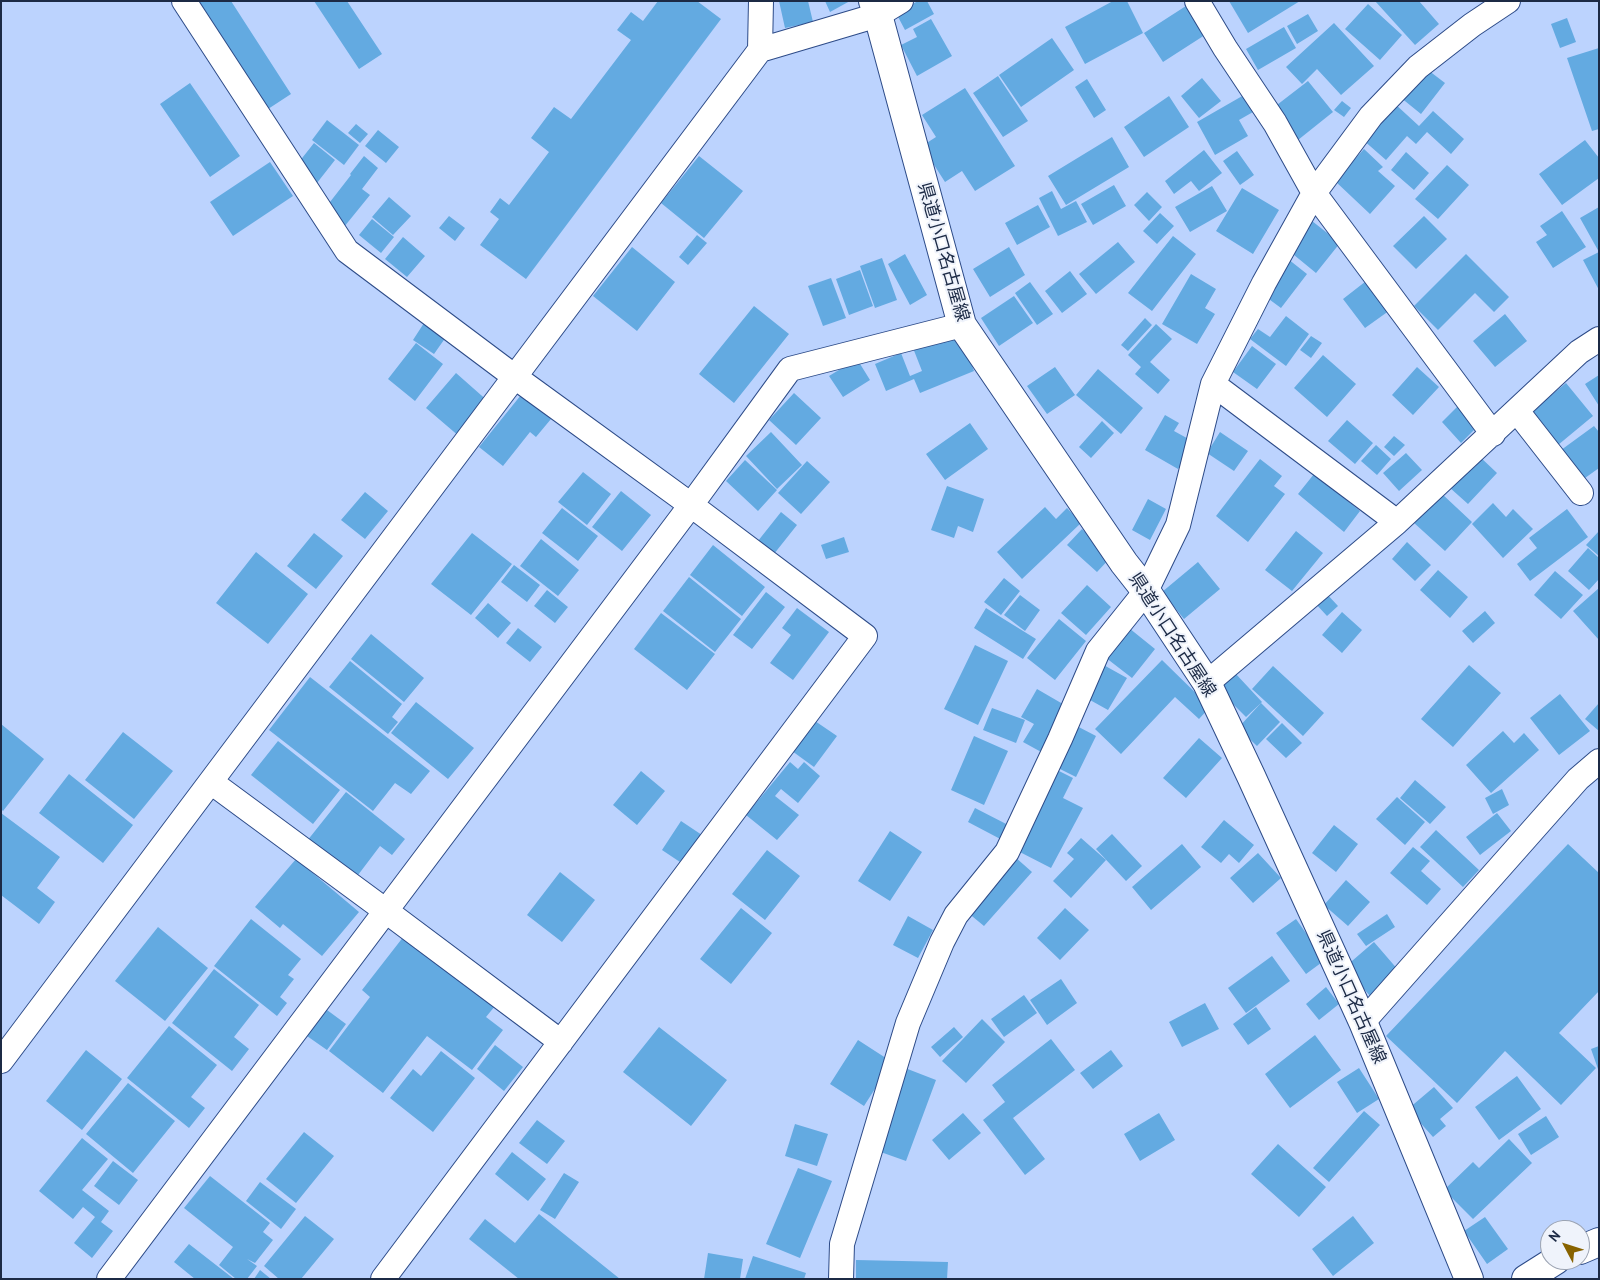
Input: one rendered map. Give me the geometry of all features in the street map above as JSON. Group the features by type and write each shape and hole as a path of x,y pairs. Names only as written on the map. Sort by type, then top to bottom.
{"main road":[{"name":"県道小口名古屋線","path":"875,8 962,325 1124,563 1146,591 1207,683 1363,1022 1469,1279"},
{"path":"1526,1279 1540,1270"}],"street":[{"path":"184,1 347,251 865,636 383,1279"},
{"path":"760,50 761,1"},
{"path":"1,1061 760,50 875,8 901,1"},
{"path":"1196,1 1275,123 1314,193 1493,434"},
{"path":"841,1279 842,1244 908,1023 942,942 956,915 1007,852 1060,739 1098,651 1146,591 1178,525 1214,384 1264,283 1314,193 1372,116 1418,66 1472,25 1508,1"},
{"path":"110,1279 691,505 790,369 962,325"},
{"path":"1207,683 1397,522 1579,352 1599,339"},
{"path":"1214,384 1397,522"},
{"path":"1517,411 1581,493"},
{"path":"1363,1022 1578,779 1599,761"},
{"path":"211,782 560,1042"}],"building":[{"path":"195,1 231,1 291,94 265,111"},
{"path":"314,1 347,1 382,54 359,69"},
{"path":"658,1 697,1 721,19 526,279 480,245 499,219 490,212 500,198 509,205 549,152 531,138 554,107 571,119 631,40 617,30 631,12 643,21"},
{"path":"779,1 808,1 813,22 785,28"},
{"path":"825,1 850,1 830,12"},
{"path":"918,1 927,1 934,14 905,30 896,13"},
{"path":"1113,1 1127,1 1143,33 1085,64 1065,27"},
{"path":"1229,1 1300,1 1248,33"},
{"path":"1375,1 1419,1 1439,24 1415,45"},
{"path":"1189,4 1208,33 1163,62 1144,33"},
{"path":"1368,4 1402,35 1380,60 1345,29"},
{"path":"1308,14 1318,31 1297,44 1287,26"},
{"path":"1567,18 1576,42 1560,48 1551,24"},
{"path":"931,19 952,56 917,76 901,45 917,37 913,29"},
{"path":"1334,23 1374,66 1341,95 1317,69 1302,84 1286,67"},
{"path":"1284,27 1296,48 1258,70 1246,49"},
{"path":"1052,38 1074,70 1021,107 999,75"},
{"path":"1599,48 1599,129 1592,131 1567,58"},
{"path":"1424,67 1445,83 1421,114 1400,97"},
{"path":"998,76 1028,121 1003,137 973,93"},
{"path":"1202,78 1221,101 1199,118 1181,96"},
{"path":"1087,79 1106,110 1094,118 1075,87"},
{"path":"1308,81 1333,112 1298,140 1273,108"},
{"path":"190,83 240,156 210,177 160,104"},
{"path":"965,88 1015,166 975,191 962,171 945,182 922,146 936,137 922,115"},
{"path":"1244,95 1253,112 1239,120 1248,136 1215,155 1197,122"},
{"path":"1169,96 1189,127 1144,157 1124,127"},
{"path":"1342,101 1351,108 1344,117 1334,110"},
{"path":"1394,103 1419,126 1433,111 1464,139 1451,154 1427,132 1416,144 1407,136 1386,160 1362,139"},
{"path":"327,120 359,145 344,165 312,140"},
{"path":"356,124 368,134 360,143 348,133"},
{"path":"378,130 399,147 386,163 365,146"},
{"path":"1112,137 1129,167 1066,205 1048,176"},
{"path":"1585,140 1599,158 1599,178 1562,205 1539,174"},
{"path":"314,143 335,160 313,188 299,162"},
{"path":"1364,149 1383,167 1378,171 1395,186 1370,214 1335,181"},
{"path":"1204,150 1222,173 1199,191 1191,181 1174,194 1165,181"},
{"path":"1237,151 1254,175 1240,185 1223,161"},
{"path":"1406,152 1429,173 1414,190 1391,170"},
{"path":"364,156 378,168 362,189 370,195 344,227 323,211"},
{"path":"699,156 743,191 704,238 661,203"},
{"path":"270,162 293,196 233,236 210,202"},
{"path":"1447,165 1469,185 1438,219 1415,199"},
{"path":"1114,185 1126,206 1093,225 1081,204"},
{"path":"1212,186 1227,211 1190,232 1175,207"},
{"path":"1242,188 1279,210 1253,254 1216,231"},
{"path":"1052,191 1061,209 1076,201 1087,222 1058,236 1039,198"},
{"path":"1147,192 1162,207 1149,221 1134,205"},
{"path":"389,197 411,216 393,235 372,217"},
{"path":"1038,205 1050,227 1017,245 1005,223"},
{"path":"1599,207 1599,252 1580,218"},
{"path":"1562,211 1586,247 1553,268 1536,242 1547,235 1540,226"},
{"path":"1160,213 1174,226 1157,244 1143,231"},
{"path":"449,216 465,228 455,241 439,228"},
{"path":"1424,216 1447,239 1416,269 1393,246"},
{"path":"372,219 394,237 381,253 359,235"},
{"path":"1312,221 1340,243 1316,273 1288,250"},
{"path":"697,235 707,243 688,265 679,257"},
{"path":"1173,236 1196,254 1152,311 1128,293"},
{"path":"403,237 425,256 407,277 385,259"},
{"path":"1118,242 1135,262 1096,294 1079,274"},
{"path":"632,247 675,282 637,331 593,296"},
{"path":"1009,247 1025,275 990,297 973,269"},
{"path":"1599,252 1599,290 1583,260"},
{"path":"905,254 927,295 910,305 888,264"},
{"path":"1466,254 1509,297 1494,312 1475,293 1438,330 1414,306"},
{"path":"882,258 897,300 875,308 860,266"},
{"path":"1288,259 1307,274 1281,308 1262,294"},
{"path":"860,270 873,306 849,315 836,279"},
{"path":"1070,271 1087,294 1062,313 1045,291"},
{"path":"1191,274 1216,289 1205,308 1215,314 1197,344 1162,324"},
{"path":"831,278 846,318 823,326 808,286"},
{"path":"1370,278 1393,308 1365,328 1343,299"},
{"path":"1030,282 1053,314 1037,325 1015,293"},
{"path":"1014,296 1033,323 999,346 981,318"},
{"path":"754,306 789,334 734,403 699,374"},
{"path":"1505,314 1527,341 1495,367 1473,341"},
{"path":"1286,316 1309,334 1286,366 1250,339 1258,329 1270,337"},
{"path":"1145,318 1152,325 1128,351 1121,345"},
{"path":"424,323 446,337 434,354 413,340"},
{"path":"1156,324 1172,339 1150,362 1170,380 1158,394 1135,374 1141,367 1128,355"},
{"path":"958,329 974,371 920,393 914,379 886,391 875,364 901,353 910,376 922,371 913,348"},
{"path":"1311,336 1322,343 1311,358 1300,350"},
{"path":"416,343 443,364 415,401 388,379"},
{"path":"1252,346 1276,364 1257,389 1233,372"},
{"path":"1323,355 1356,384 1327,417 1294,388"},
{"path":"857,359 870,380 843,397 829,376"},
{"path":"1055,367 1075,395 1047,414 1027,386"},
{"path":"1417,367 1439,387 1413,415 1392,395"},
{"path":"1098,369 1143,408 1121,434 1076,395"},
{"path":"456,373 490,403 460,437 426,408"},
{"path":"1599,375 1599,406 1585,384"},
{"path":"1566,383 1593,416 1558,445 1531,412"},
{"path":"794,393 821,418 796,445 769,420"},
{"path":"521,395 551,419 536,437 530,432 503,466 479,447"},
{"path":"1458,406 1478,426 1461,443 1442,422"},
{"path":"1165,415 1179,423 1174,431 1194,442 1178,469 1145,450"},
{"path":"1347,420 1373,443 1355,464 1328,441"},
{"path":"1102,421 1114,433 1091,458 1079,447"},
{"path":"970,423 988,449 945,480 926,454"},
{"path":"1594,426 1599,432 1599,468 1578,483 1557,453"},
{"path":"771,432 802,465 777,489 746,456"},
{"path":"1220,432 1248,451 1234,471 1207,453"},
{"path":"1394,436 1405,445 1394,456 1384,447"},
{"path":"1376,445 1391,459 1377,475 1361,461"},
{"path":"1406,453 1422,470 1399,491 1383,473"},
{"path":"1478,455 1497,473 1468,504 1449,487"},
{"path":"1260,459 1282,476 1274,486 1285,494 1248,542 1216,516"},
{"path":"745,460 777,490 758,511 726,481"},
{"path":"807,461 830,482 801,514 778,493"},
{"path":"583,472 611,494 587,525 558,502"},
{"path":"1314,474 1360,511 1344,532 1298,494"},
{"path":"947,486 984,499 973,532 958,526 954,538 931,530"},
{"path":"621,491 651,515 622,551 592,527"},
{"path":"365,492 388,511 365,539 341,520"},
{"path":"1441,493 1472,522 1445,551 1413,522"},
{"path":"1148,499 1166,509 1150,540 1132,530"},
{"path":"1493,503 1506,517 1513,509 1533,529 1503,558 1472,524"},
{"path":"1045,507 1056,519 1067,508 1081,523 1022,579 997,552"},
{"path":"562,508 598,536 578,561 542,533"},
{"path":"1567,509 1588,537 1530,581 1517,564 1537,548 1529,538"},
{"path":"781,512 797,525 770,559 754,546"},
{"path":"1082,529 1112,556 1097,572 1067,545"},
{"path":"1296,531 1323,553 1292,591 1265,570"},
{"path":"1599,531 1599,556 1586,545"},
{"path":"314,533 343,556 316,589 287,566"},
{"path":"472,533 512,564 471,615 431,584"},
{"path":"844,537 849,552 826,559 821,545"},
{"path":"541,539 579,570 558,596 520,566"},
{"path":"1407,542 1431,565 1415,581 1392,559"},
{"path":"713,545 765,587 742,616 690,575"},
{"path":"1588,548 1599,558 1599,579 1589,590 1568,571"},
{"path":"256,552 308,594 268,644 216,603"},
{"path":"1198,562 1220,589 1184,619 1162,592"},
{"path":"514,565 540,585 527,602 501,582"},
{"path":"1438,570 1468,597 1450,618 1420,590"},
{"path":"1555,571 1583,595 1561,619 1534,595"},
{"path":"689,577 741,619 715,652 663,611"},
{"path":"1004,578 1020,591 1001,615 984,602"},
{"path":"1087,585 1111,607 1086,635 1061,613"},
{"path":"1599,588 1599,640 1573,611"},
{"path":"547,590 568,607 555,623 534,606"},
{"path":"766,592 785,607 752,649 733,635"},
{"path":"1325,592 1338,606 1327,616 1315,603"},
{"path":"1020,595 1040,610 1025,631 1004,615"},
{"path":"488,603 511,623 498,638 475,618"},
{"path":"797,608 829,632 793,680 770,663 791,635 782,628"},
{"path":"986,608 1036,639 1023,659 974,628"},
{"path":"1485,611 1495,623 1473,643 1462,631"},
{"path":"1342,612 1362,630 1342,653 1322,635"},
{"path":"661,613 715,654 687,690 634,649"},
{"path":"1059,619 1086,641 1055,680 1027,658"},
{"path":"1124,624 1155,649 1132,678 1101,654"},
{"path":"518,628 542,647 530,662 506,643"},
{"path":"371,634 424,678 404,702 351,659"},
{"path":"975,645 1008,661 978,725 944,709"},
{"path":"1162,660 1210,707 1199,719 1175,697 1121,754 1095,729"},
{"path":"350,661 402,704 392,717 398,722 388,734 329,687"},
{"path":"1100,663 1127,678 1108,710 1081,695"},
{"path":"1469,665 1501,693 1453,747 1421,719"},
{"path":"1273,666 1324,713 1303,736 1252,689"},
{"path":"1235,673 1262,702 1246,717 1218,689"},
{"path":"310,677 430,771 411,794 395,783 373,811 269,730"},
{"path":"1037,689 1068,707 1043,753 1023,742 1034,724 1021,717"},
{"path":"1560,694 1590,731 1559,755 1530,718"},
{"path":"416,702 474,748 448,779 391,733"},
{"path":"1261,703 1280,722 1257,746 1238,728"},
{"path":"1599,703 1599,731 1585,719"},
{"path":"992,708 1025,720 1016,743 983,730"},
{"path":"815,721 837,736 814,767 792,751"},
{"path":"1071,723 1096,736 1076,777 1050,764"},
{"path":"1282,723 1302,743 1286,758 1266,739"},
{"path":"1,724 44,759 3,811 1,809"},
{"path":"1503,731 1514,743 1524,733 1539,750 1491,793 1466,765"},
{"path":"123,732 173,771 134,819 85,780"},
{"path":"974,736 1008,751 984,805 951,790"},
{"path":"1199,738 1222,758 1186,798 1163,778"},
{"path":"278,741 340,790 313,824 251,775"},
{"path":"790,762 798,769 804,762 820,776 798,803 781,789 775,796 799,815 777,840 746,815"},
{"path":"1055,769 1073,778 1063,798 1083,808 1051,868 1014,849"},
{"path":"641,771 665,791 637,825 613,805"},
{"path":"69,774 133,825 103,863 39,813"},
{"path":"1415,780 1446,807 1430,824 1400,798"},
{"path":"1502,789 1509,805 1493,814 1485,798"},
{"path":"346,792 405,839 392,855 380,846 355,879 307,841"},
{"path":"1397,797 1425,822 1405,845 1376,819"},
{"path":"975,808 1014,828 1006,842 968,822"},
{"path":"1,813 60,857 37,888 55,902 39,924 1,895"},
{"path":"1497,813 1511,831 1480,855 1466,837"},
{"path":"1224,820 1254,845 1239,863 1229,854 1221,863 1201,847"},
{"path":"681,821 702,835 683,864 662,850"},
{"path":"1334,825 1358,844 1336,872 1312,853"},
{"path":"1436,830 1479,870 1463,887 1420,847"},
{"path":"890,831 922,852 890,901 858,881"},
{"path":"1112,834 1142,866 1126,881 1096,849"},
{"path":"1081,838 1106,860 1071,898 1053,881 1074,859 1067,853"},
{"path":"1182,844 1201,867 1151,910 1132,887"},
{"path":"1568,844 1599,873 1599,991 1559,1033 1596,1068 1561,1105 1505,1051 1457,1103 1386,1036"},
{"path":"1413,847 1430,861 1421,871 1441,889 1427,905 1390,873"},
{"path":"767,850 800,876 765,920 732,894"},
{"path":"1258,853 1281,878 1253,903 1230,878"},
{"path":"1015,857 1032,872 984,926 967,912"},
{"path":"296,859 359,912 322,956 283,924 280,928 255,907"},
{"path":"560,872 595,900 562,942 527,915"},
{"path":"1346,880 1370,902 1348,926 1324,905"},
{"path":"741,908 772,933 731,984 700,959"},
{"path":"1065,908 1089,930 1060,960 1037,938"},
{"path":"1387,914 1395,927 1366,946 1357,934"},
{"path":"908,916 933,930 918,958 893,945"},
{"path":"251,919 301,959 288,975 294,979 280,997 287,1003 277,1016 214,966"},
{"path":"1296,919 1325,960 1306,974 1276,933"},
{"path":"158,927 208,968 165,1021 115,981"},
{"path":"404,936 495,1006 486,1017 503,1030 472,1070 427,1036 383,1093 329,1051 370,997 362,990"},
{"path":"1374,942 1399,971 1370,996 1345,967"},
{"path":"1272,956 1290,981 1246,1013 1228,988"},
{"path":"214,969 259,1005 234,1037 249,1049 232,1071 172,1023"},
{"path":"1061,979 1077,1003 1047,1025 1030,1000"},
{"path":"1326,987 1339,1004 1319,1020 1306,1004"},
{"path":"1024,995 1037,1013 1004,1037 991,1019"},
{"path":"1205,1003 1219,1029 1182,1047 1169,1022"},
{"path":"1256,1007 1271,1029 1248,1045 1233,1024"},
{"path":"327,1010 346,1024 327,1050 307,1036"},
{"path":"982,1019 1005,1042 966,1083 942,1061"},
{"path":"169,1026 217,1065 191,1097 205,1108 189,1128 127,1078"},
{"path":"659,1027 727,1080 691,1126 623,1072"},
{"path":"954,1027 963,1037 940,1057 931,1047"},
{"path":"1315,1035 1341,1070 1290,1108 1265,1074"},
{"path":"1051,1039 1075,1070 1013,1118 1045,1159 1025,1175 983,1120 1005,1102 992,1085"},
{"path":"858,1040 892,1062 864,1106 830,1084"},
{"path":"495,1045 523,1067 504,1091 477,1069"},
{"path":"1599,1046 1599,1069 1598,1069 1591,1049"},
{"path":"86,1050 122,1079 82,1130 46,1101"},
{"path":"1111,1050 1123,1066 1093,1089 1080,1073"},
{"path":"441,1051 475,1078 433,1132 390,1098 413,1069 421,1076"},
{"path":"905,1068 936,1080 906,1161 875,1150"},
{"path":"1359,1068 1379,1099 1357,1113 1337,1082"},
{"path":"1517,1076 1541,1109 1499,1140 1475,1107"},
{"path":"128,1083 175,1121 133,1173 86,1134"},
{"path":"1434,1087 1453,1108 1440,1119 1446,1126 1433,1137 1408,1109"},
{"path":"1364,1111 1380,1125 1329,1182 1313,1168"},
{"path":"963,1113 981,1133 949,1160 932,1140"},
{"path":"1159,1113 1175,1140 1140,1161 1124,1134"},
{"path":"1546,1116 1559,1137 1531,1155 1518,1134"},
{"path":"537,1120 565,1141 547,1164 519,1143"},
{"path":"795,1124 828,1134 817,1166 785,1156"},
{"path":"304,1132 334,1156 296,1203 266,1179"},
{"path":"82,1138 108,1159 82,1190 109,1211 101,1222 113,1231 92,1258 74,1243 95,1217 83,1207 73,1219 39,1191"},
{"path":"1509,1139 1532,1163 1473,1219 1444,1190 1473,1162 1479,1168"},
{"path":"1278,1144 1326,1187 1299,1217 1251,1174"},
{"path":"512,1152 546,1179 528,1201 495,1174"},
{"path":"113,1161 138,1180 119,1205 94,1186"},
{"path":"798,1168 832,1181 800,1258 766,1244"},
{"path":"564,1173 579,1182 555,1219 540,1210"},
{"path":"210,1176 270,1223 263,1232 273,1240 255,1263 247,1259 257,1266 247,1279 236,1279 219,1265 233,1247 184,1208"},
{"path":"260,1182 296,1209 281,1229 246,1201"},
{"path":"539,1214 620,1279 519,1279 469,1239 485,1219 515,1243"},
{"path":"305,1216 334,1239 301,1279 279,1279 264,1266"},
{"path":"1353,1216 1374,1243 1333,1276 1312,1249"},
{"path":"1485,1217 1508,1249 1487,1264 1464,1231"},
{"path":"189,1244 234,1279 195,1279 174,1262"},
{"path":"708,1253 743,1259 740,1279 704,1279"},
{"path":"753,1256 806,1273 804,1279 745,1279"},
{"path":"856,1260 948,1262 947,1279 856,1279"},
{"path":"260,1270 271,1279 254,1279"}]}
